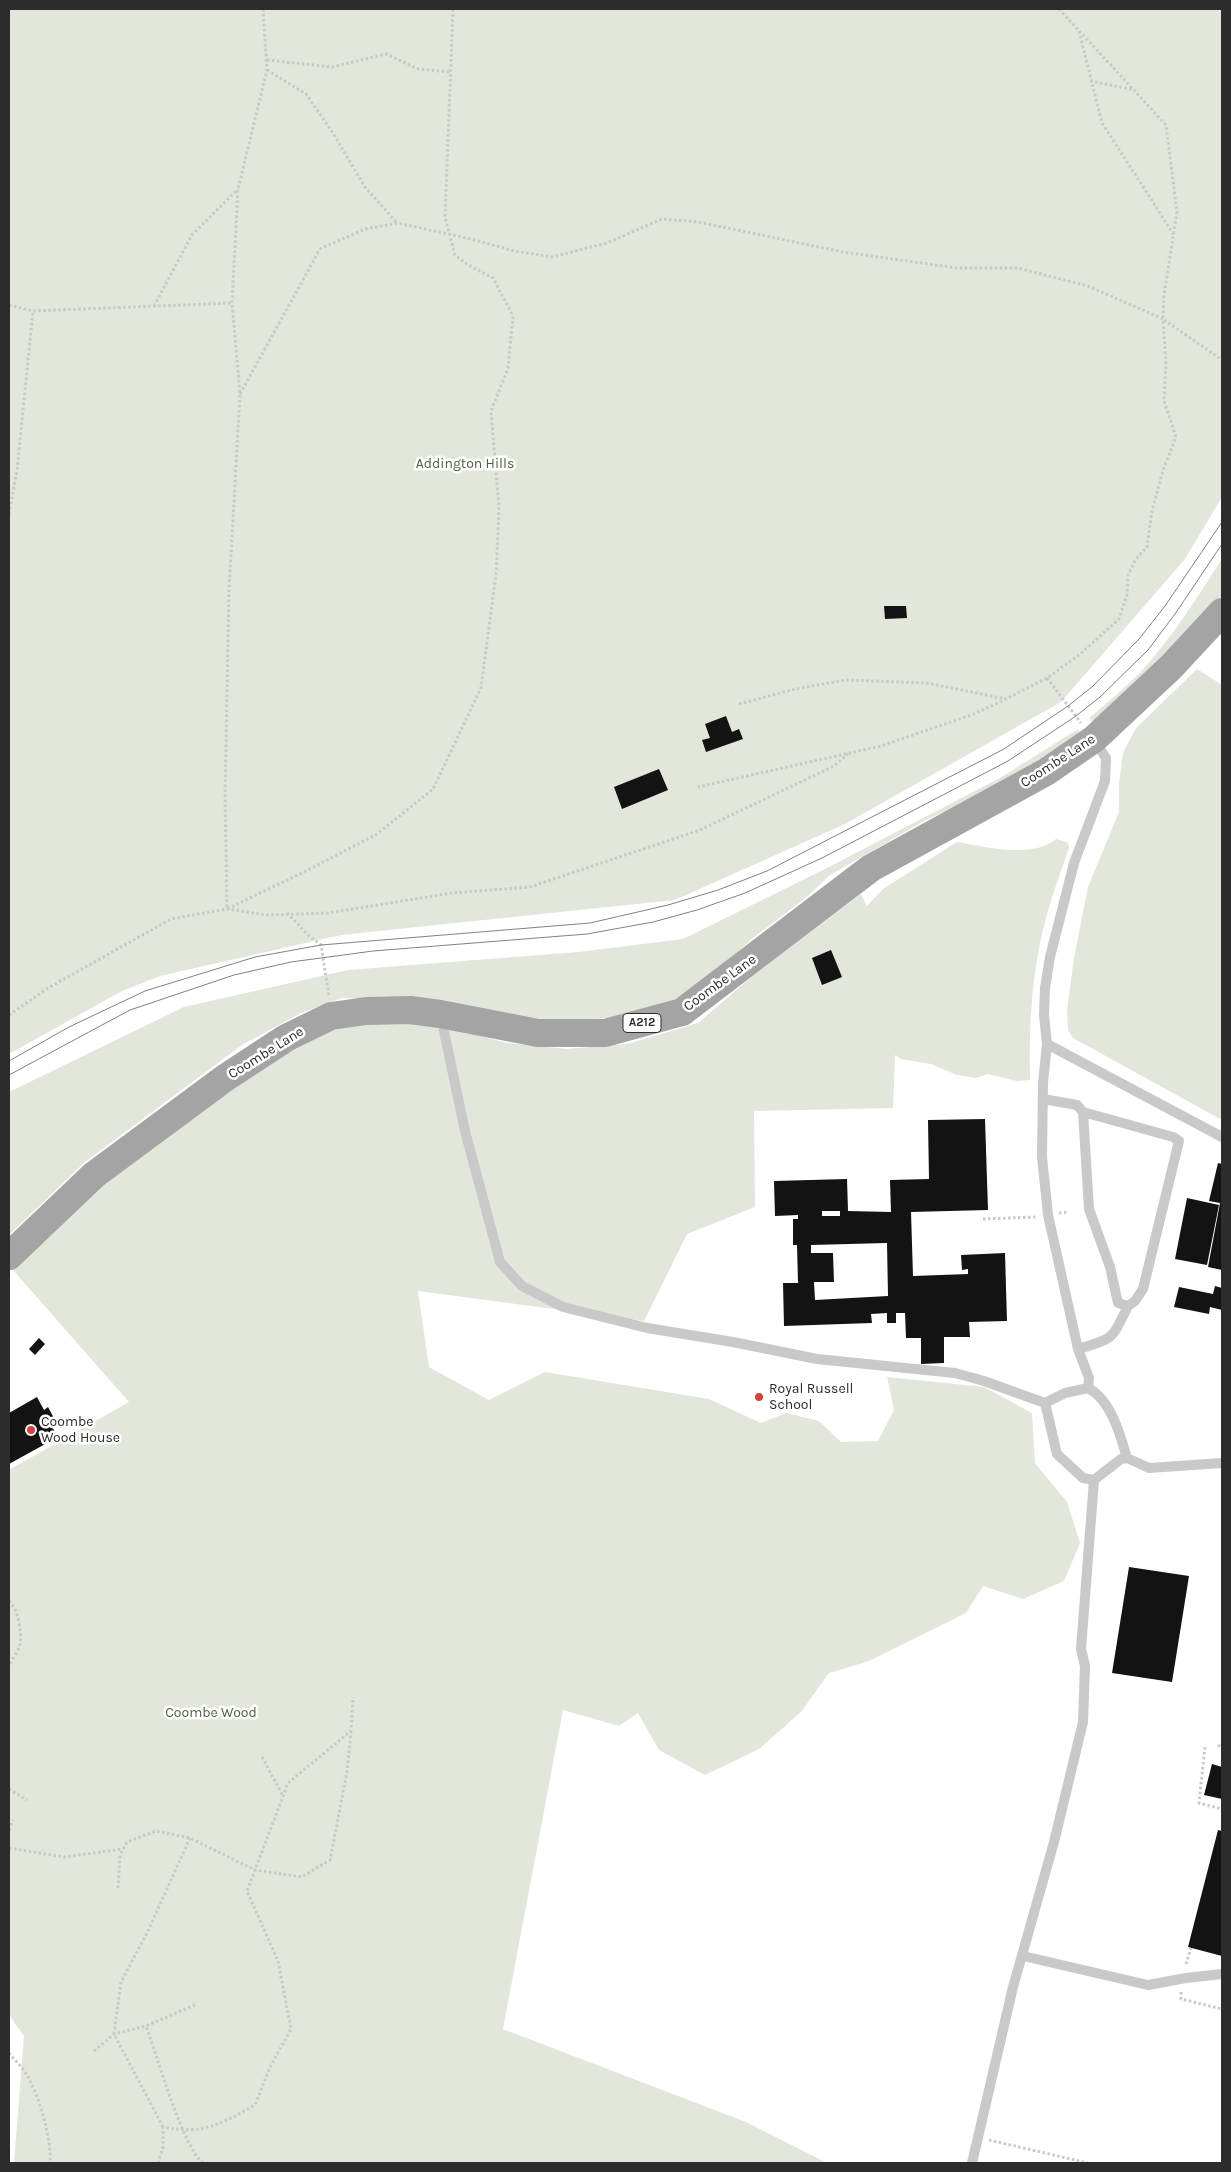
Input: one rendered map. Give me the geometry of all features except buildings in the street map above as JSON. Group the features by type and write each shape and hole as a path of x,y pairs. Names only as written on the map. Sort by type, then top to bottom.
{"main road":[{"name":"Coombe Lane","path":"9,1256 94,1174 225,1078 286,1038 331,1016 366,1010 401,1009 440,1014 538,1034 604,1033 682,1012 871,868 1046,772 1094,739 1171,667 1222,612"}],"lane":[{"path":"1088,1388 1089,1378 1078,1349 1048,1215 1042,1157 1043,1099 1047,1044 1044,1015 1045,988 1050,957 1074,863 1105,781 1106,758 1094,739"},
{"path":"440,1014 465,1131 500,1262 522,1286 563,1307 647,1328 733,1342 817,1360 955,1373 984,1380 1045,1403 1065,1393 1088,1388 1095,1392 1116,1423 1127,1458"},
{"path":"1047,1044 1222,1137"},
{"path":"1043,1099 1077,1105 1083,1112 1173,1137 1179,1141 1143,1289 1135,1301 1128,1306 1112,1337 1106,1341 1078,1349"},
{"path":"1083,1112 1089,1209 1110,1267 1118,1303 1128,1306"},
{"path":"1045,1403 1058,1454 1083,1478 1094,1480 1121,1460 1127,1458 1149,1468 1222,1463"},
{"path":"972,2163 1013,1987 1068,1790 1083,1717 1085,1666 1081,1649 1094,1480"},
{"path":"1023,1956 1148,1985 1222,1974"}],"path":[{"path":"227,909 225,797 229,591 240,394 232,303 238,189 267,70 263,9"},
{"path":"9,1015 48,988 171,919 227,909 377,834 433,789 481,688 496,574 499,508 491,411 508,368 513,316 493,278 455,255 445,217 453,9"},
{"path":"698,787 881,746 937,727 1006,700 1046,678 1079,655 1119,619 1127,596 1128,575 1136,559 1147,547 1152,511 1163,470 1176,437 1164,401 1166,364 1163,318 1164,295 1178,212 1166,125 1059,9"},
{"path":"1078,30 1102,122 1174,235"},
{"path":"266,60 332,67 386,54 418,69 450,72"},
{"path":"267,70 306,94 333,133 365,187 398,224"},
{"path":"1090,81 1134,90"},
{"path":"154,306 192,235 238,189"},
{"path":"240,394 320,249 365,229 398,224 450,235 514,252 552,257 607,243 662,219 698,222 843,252 957,268 1018,268 1088,286 1163,318 1222,360"},
{"path":"9,305 33,312 232,303"},
{"path":"9,514 17,470 33,312"},
{"path":"1046,678 1094,739"},
{"path":"739,704 795,689 846,680 927,683 1006,700"},
{"path":"227,909 267,915 328,913 452,893 530,887 700,830 834,766 852,751"},
{"path":"287,913 308,935 321,945 331,1016"},
{"path":"983,1219 1069,1212"},
{"path":"9,1601 16,1612 21,1636 19,1646 9,1666"},
{"path":"118,1888 120,1856 127,1842 156,1831 190,1838 255,1870 302,1878 330,1860 347,1772 353,1697"},
{"path":"163,2127 183,2131 213,2127 256,2105 270,2067 291,2029 278,1961 247,1891 288,1783 351,1731"},
{"path":"1218,1745 1222,1748"},
{"path":"1205,1748 1200,1803 1222,1809"},
{"path":"262,1757 283,1797"},
{"path":"9,1789 27,1800"},
{"path":"9,1830 13,1820"},
{"path":"158,2163 163,2147 163,2127 114,2034 120,1982 147,1933 190,1838"},
{"path":"9,1848 64,1856 123,1849"},
{"path":"94,2051 114,2034 146,2026 194,2004"},
{"path":"146,2026 183,2131 199,2160 204,2163"},
{"path":"9,2053 27,2074 42,2112 51,2149 50,2163"},
{"path":"979,2137 1088,2163"}],"green space":[{"name":"Addington Hills","path":"9,9 1222,9 1222,497 1185,559 1061,702 845,824 675,900 341,935 160,976 122,991 9,1054"},
{"path":"1222,559 1222,595 1204,618 1096,725 1089,718 1133,680 1157,653 1186,614"},
{"path":"1197,669 1222,685 1222,1120 1073,1038 1068,1030 1067,1010 1074,958 1088,887 1119,812 1119,783 1123,753 1136,728"},
{"path":"1078,729 1081,734 997,788 926,820 830,875 808,896 753,938 705,981 668,1004 634,1015 597,1019 541,1019 375,999 342,998 301,1013 242,1045 85,1162 9,1235 9,1092 184,1007 348,970 578,952 683,939 825,869 1000,778"},
{"name":"Coombe Wood","path":"1056,839 1068,843 1069,848 1049,907 1034,977 1031,1011 1030,1080 1017,1081 988,1074 976,1078 957,1075 931,1064 901,1059 895,1055 893,1108 754,1111 755,1207 687,1234 644,1321 418,1291 429,1367 489,1400 545,1372 709,1399 761,1423 786,1413 819,1421 841,1442 878,1441 894,1410 887,1377 984,1387 1032,1413 1035,1463 1067,1502 1080,1543 1064,1581 1023,1599 983,1586 966,1613 869,1661 829,1673 801,1712 759,1749 705,1775 659,1750 638,1713 619,1726 563,1710 503,2029 746,2122 827,2163 14,2163 24,2036 9,2015 9,1470 129,1402 12,1269 95,1187 276,1059 335,1029 394,1019 451,1028 507,1043 567,1049 627,1044 698,1023 754,975 861,894 867,906 883,889 957,842 995,849 1022,850 1034,849"}],"tram line":[{"path":"9,1061 69,1027 145,991 255,957 321,945 590,923 668,905 718,890 767,871 1004,749 1068,706 1093,686 1139,639 1165,606 1222,522"},
{"path":"9,1075 130,1010 234,975 291,962 373,951 587,934 653,922 697,910 745,893 822,858 1008,761 1076,716 1100,697 1148,650 1175,614 1222,544"}],"place":[{"name":"Royal Russell School","path":"759,1397"},
{"name":"Coombe Wood House","path":"31,1430"}]}
